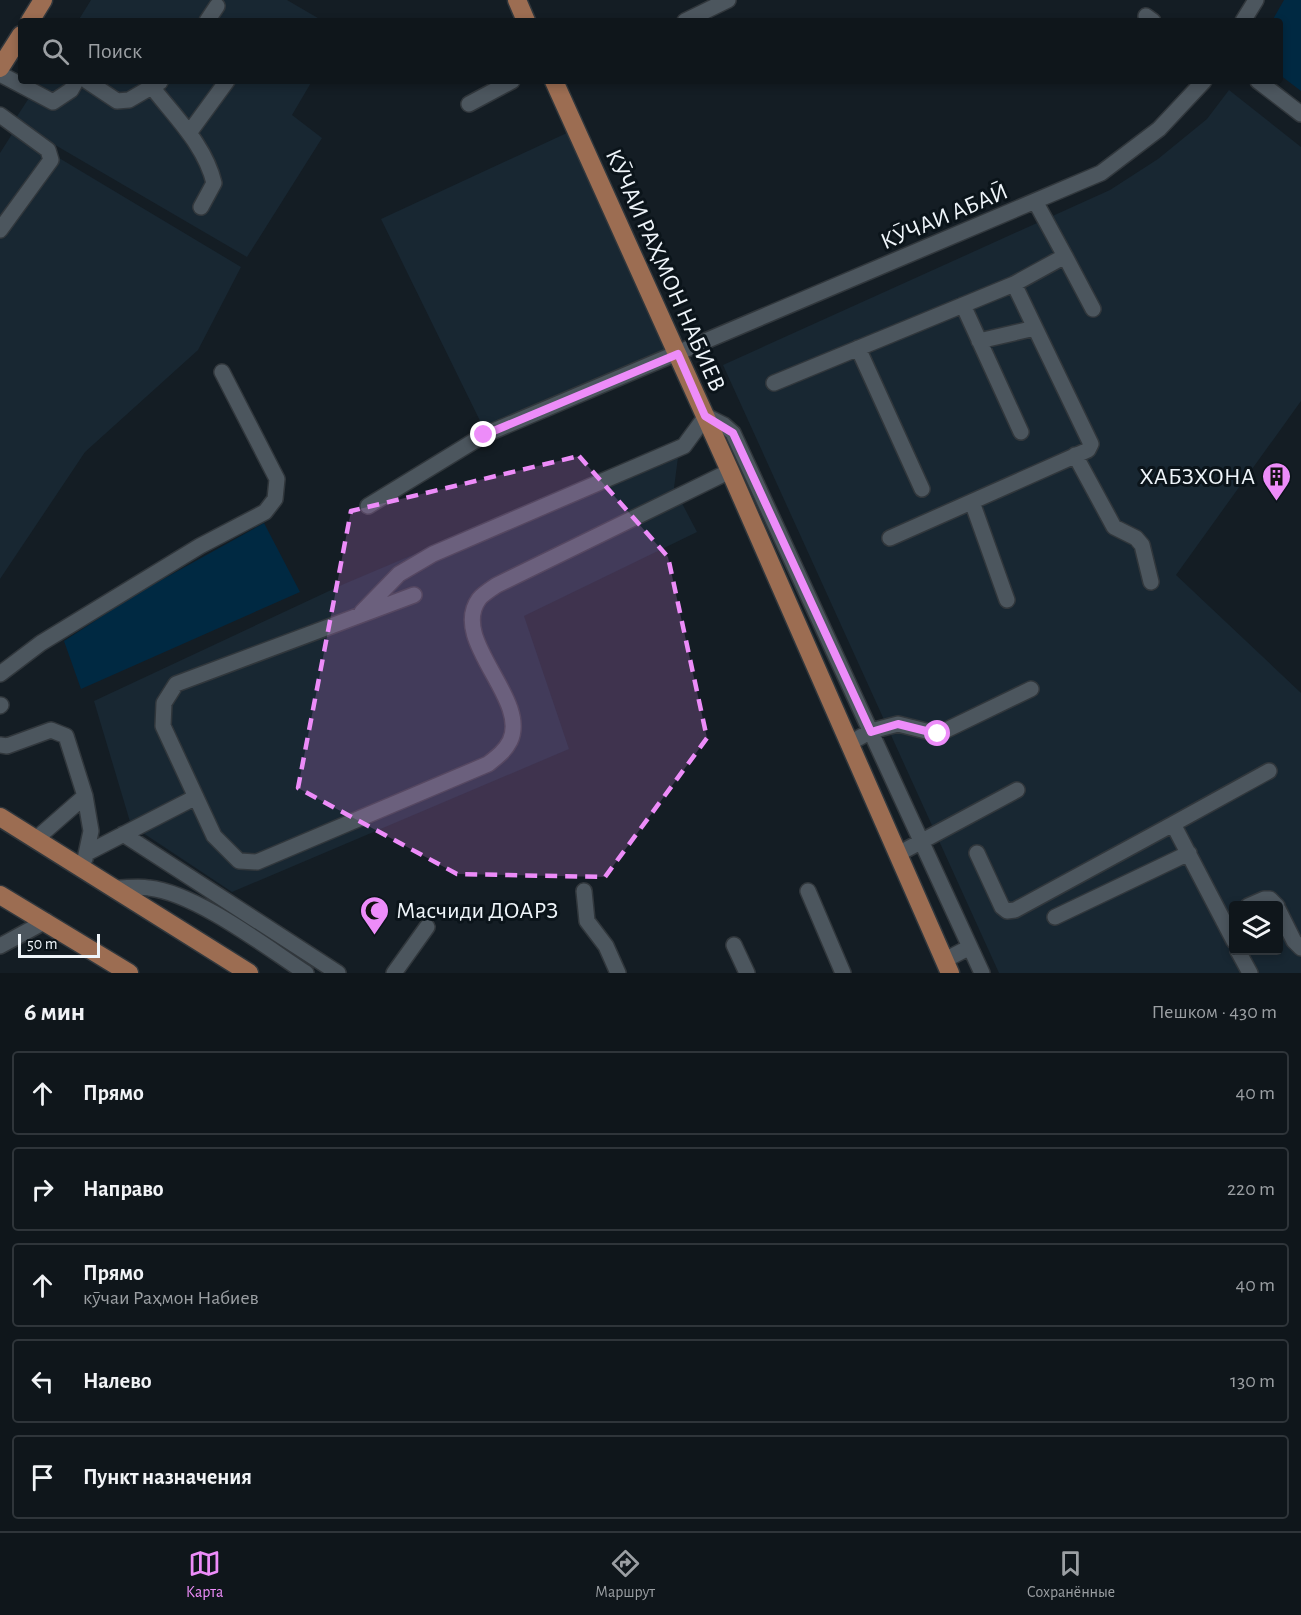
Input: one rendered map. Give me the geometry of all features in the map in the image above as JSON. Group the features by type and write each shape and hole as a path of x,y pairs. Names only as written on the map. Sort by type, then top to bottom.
{"main road":[{"path":"32,18 43,0"},
{"path":"517,0 525,18"},
{"path":"0,68 18,40"},
{"name":"КӮЧАИ РАҲМОН НАБИЕВ","path":"558,84 948,967"},
{"path":"0,817 36,839 84,860 117,888 226,966 249,973"},
{"path":"0,895 129,973"}],"street":[{"path":"691,18 728,0"},
{"path":"1245,18 1256,0"},
{"path":"209,18 218,6"},
{"path":"0,74 18,84"},
{"path":"19,84 52,102 70,90 74,84"},
{"path":"92,84 117,101 129,100 156,84 202,152 214,183 201,207"},
{"path":"189,133 225,84"},
{"path":"469,104 506,84"},
{"name":"КӮЧАИ АБАӢ","path":"368,506 484,435 1101,173 1160,129 1201,84"},
{"path":"1262,84 1301,114"},
{"path":"0,116 48,150 51,160 0,230"},
{"path":"1035,201 1093,309"},
{"path":"774,383 1014,284 1065,256"},
{"path":"890,538 1088,450 1091,444 1014,284"},
{"path":"963,305 1021,432"},
{"path":"979,341 1035,328"},
{"path":"858,348 922,489"},
{"path":"0,674 41,643 200,546 265,512 275,499 277,479 222,372"},
{"path":"358,616 399,574 433,554 684,446 705,416 733,433 982,973"},
{"path":"1075,455 1114,527 1136,538 1142,545 1151,582"},
{"path":"414,595 176,684 164,703 163,726 214,836 239,861 256,862 488,764 503,752 511,739 513,721 475,636 472,619 478,600 497,585 730,471"},
{"path":"972,502 1007,600"},
{"path":"810,653 830,645"},
{"path":"850,743 871,732 898,724 938,734 1031,689"},
{"path":"0,745 7,746 51,730 66,736 85,796 91,831 84,860"},
{"path":"977,853 1002,907 1008,911 1015,910 1269,771"},
{"path":"898,854 1017,790"},
{"path":"36,839 85,796"},
{"path":"84,860 123,834 196,797"},
{"path":"1173,824 1227,914"},
{"path":"123,834 338,973"},
{"path":"1055,917 1189,853"},
{"path":"117,888 149,887 183,898 306,973"},
{"path":"584,891 587,921 606,945 618,973"},
{"path":"808,891 843,973"},
{"path":"1283,918 1294,941 1301,948"},
{"path":"0,946 46,921"},
{"path":"394,973 427,927"},
{"path":"734,945 747,973"},
{"path":"948,967 970,947"},
{"path":"1240,955 1250,973"}],"highlighted area":[{"path":"579,456 668,557 707,738 605,877 457,874 298,788 351,511"}],"shaded area":[{"path":"91,0 287,0 318,18 80,18"},
{"path":"1284,0 1301,0 1301,91 1283,77 1283,18 1274,18"},
{"path":"38,84 310,84 292,115 322,138 247,257 14,121"},
{"path":"1229,90 1301,147 1301,401 1176,575 1301,693 1301,973 999,973 723,365 1110,190 1158,159 1207,119"},
{"path":"14,131 241,267 198,350 85,452 0,579 0,153"},
{"path":"569,132 666,352 485,431 381,219"},
{"path":"680,442 674,488 697,532 524,616 569,749 232,892 131,825 94,701 344,584"},
{"path":"264,523 300,592 81,689 64,641 138,593"}],"place":[{"name":"ХАБЗХОНА","path":"1276,502"},
{"name":"Масчиди ДОАРЗ","path":"375,936"}],"route":[{"path":"484,435 678,354 705,416 724,425 733,433 871,732 898,724 920,729 932,735 938,734"}]}
